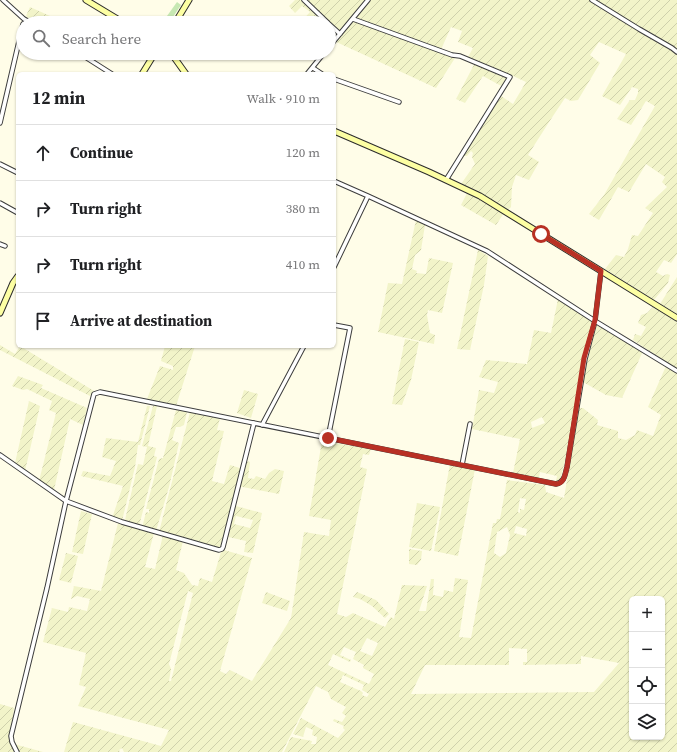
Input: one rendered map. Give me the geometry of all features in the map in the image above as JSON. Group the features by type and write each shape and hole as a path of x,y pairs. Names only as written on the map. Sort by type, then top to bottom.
{"street":[{"path":"3,0 18,16"},
{"path":"179,16 189,0"},
{"path":"304,0 321,16"},
{"path":"308,4 312,0"},
{"path":"336,39 368,0"},
{"path":"592,0 677,52"},
{"path":"90,1 113,16"},
{"path":"353,19 452,55 460,56 510,77 446,180"},
{"path":"336,30 340,34"},
{"path":"0,123 16,51"},
{"path":"90,60 109,72"},
{"path":"143,72 151,60"},
{"path":"175,60 184,72"},
{"path":"309,72 319,60"},
{"path":"313,68 319,72"},
{"path":"336,79 399,102"},
{"path":"336,132 480,196 677,318"},
{"path":"0,164 16,172"},
{"path":"336,182 486,251 677,371"},
{"path":"336,264 368,196"},
{"path":"0,203 16,212"},
{"path":"0,244 5,246"},
{"path":"17,752 11,736 66,501 94,394 100,392 556,484 563,480 576,418 584,358 595,320 601,271"},
{"path":"0,313 16,279"},
{"path":"0,304 7,297"},
{"path":"328,438 350,328 336,325"},
{"path":"262,425 303,348"},
{"path":"0,455 66,501 122,522 215,549 222,549 254,423"},
{"path":"462,465 470,424"}],"green space":[{"path":"295,0 677,0 677,254 671,263 664,260 656,272 663,276 667,274 670,275 668,283 654,300 605,269 616,255 624,257 632,235 638,236 653,213 645,208 667,187 662,182 665,177 646,164 629,192 618,187 599,220 589,214 604,195 655,106 646,101 631,125 617,119 630,100 635,100 638,89 632,87 620,105 602,96 626,54 599,42 590,55 600,63 578,100 571,101 565,98 528,155 539,162 529,180 516,175 512,187 511,207 508,210 461,184 475,164 472,157 473,153 471,151 467,156 463,156 501,96 513,104 526,82 511,75 503,87 483,76 465,103 456,99 476,61 468,57 473,48 458,42 462,31 451,27 440,52 455,58 436,88 336,42 336,16 306,16 310,12 302,6 295,13 289,6"},
{"path":"177,2 181,5 174,16 167,16"},
{"path":"30,7 50,16 26,16"},
{"path":"467,193 504,213 496,225 461,205"},
{"path":"416,220 425,225 421,250 415,255 412,269 417,271 416,273 426,274 429,258 453,263 442,313 428,310 427,315 430,333 435,335 434,344 378,332 388,283 402,284"},
{"path":"478,250 488,256 484,285 470,350 457,349"},
{"path":"677,277 677,314 660,304"},
{"path":"558,299 592,319 573,429 560,481 556,481 557,476 540,472 539,478 513,473 520,439 472,429 479,390 494,393 498,382 479,377 486,360 527,364 534,330 551,333","holes":["542,417 545,423 532,428 531,422"]},
{"path":"653,307 677,322 677,369 633,340 635,334 641,336 646,327 638,323 641,315 647,313"},
{"path":"596,323 643,351 622,398 606,395 583,382"},
{"path":"405,339 419,342 411,380 402,405 392,404"},
{"path":"0,345 15,354 19,348 23,348 94,391 90,396 0,350"},
{"path":"164,348 194,348 176,406 147,399 160,366 173,370 173,366 161,361"},
{"path":"666,366 677,373 677,752 284,752 291,737 312,741 311,744 316,744 317,737 312,735 313,730 306,727 303,737 293,734 301,718 338,738 345,730 343,728 344,726 333,721 334,719 342,722 346,716 342,713 346,707 331,699 328,692 316,686 282,752 124,752 122,748 119,750 120,752 64,752 73,722 161,746 169,730 78,706 86,687 79,685 86,653 43,642 52,608 68,612 69,607 87,611 90,599 77,596 71,599 74,586 101,591 118,523 154,533 145,567 155,569 163,535 183,541 176,570 184,573 192,585 198,586 200,578 212,582 221,552 224,550 252,558 220,671 226,674 230,670 252,681 291,618 304,532 329,536 331,520 309,516 322,441 371,449 369,455 363,454 360,467 367,469 337,614 346,617 353,613 385,627 391,617 394,619 402,585 427,586 419,611 426,611 431,579 434,579 433,595 443,597 444,590 453,592 455,578 468,580 459,637 471,638 493,523 496,523 497,519 500,519 507,480 545,485 546,492 564,498 579,408 583,408 598,420 597,425 618,431 618,438 626,440 635,435 637,430 653,436 661,415 648,407","holes":["520,498 526,499 524,510 520,509 520,513 518,512","516,526 527,529 526,536 514,533","507,527 510,535 506,553 500,557 494,553 497,532","188,591 193,593 171,681 169,681 171,669 169,664","367,638 378,643 372,656 360,651","344,647 356,652 353,659 364,665 363,668 374,674 369,684 328,665 333,654 350,662 351,660 340,655","509,648 527,649 527,662 523,662 523,665 581,664 581,656 619,663 594,692 411,694 425,665 509,665","343,675 364,685 362,690 369,694 367,697 362,695 363,693 340,682"]},
{"path":"18,376 43,385 41,388 87,408 83,425 70,419 54,490 39,481 56,413 49,410 52,401 27,389 23,390 12,386"},
{"path":"244,390 258,394 251,418 237,413"},
{"path":"29,401 40,406 25,471 15,463"},
{"path":"147,406 150,406 140,445 138,445 135,467 122,521 112,518 123,486 81,476 83,471 110,476 116,461 102,457 106,438 138,442"},
{"path":"153,406 157,406 148,446 156,448 154,456 157,457 139,526 126,522 125,520 138,464 143,465 147,447 142,446"},
{"path":"176,410 187,412 184,425 176,427 172,440 179,443 169,487 156,531 143,527 143,524 146,512 149,513 149,509 146,509 159,459 163,458"},
{"path":"190,412 220,418 217,430 224,431 212,481 224,484 230,465 243,469 246,461 250,462 248,478 254,479 256,476 265,479 269,473 275,469 284,471 279,494 237,486 232,505 262,513 253,553 244,552 246,541 224,536 220,549 159,532","holes":["236,516 253,520 250,528 234,524"]},
{"path":"450,464 475,469 458,556 434,551"},
{"path":"417,503 440,507 431,551 409,547"},
{"path":"81,511 92,514 83,554 72,552"},
{"path":"409,549 422,551 421,560 417,565 409,564"},
{"path":"66,553 78,556 71,583 59,580"},
{"path":"266,592 290,601 287,611 262,603"},
{"path":"357,592 376,600 389,614 385,618 372,606 353,597"},
{"path":"0,704 14,708 10,738 14,752 0,752"},
{"path":"14,744 43,752 18,752"}],"route":[{"path":"328,438 556,484 560,483 563,480 567,467 576,418 584,358 595,320 601,271 541,234"}]}
